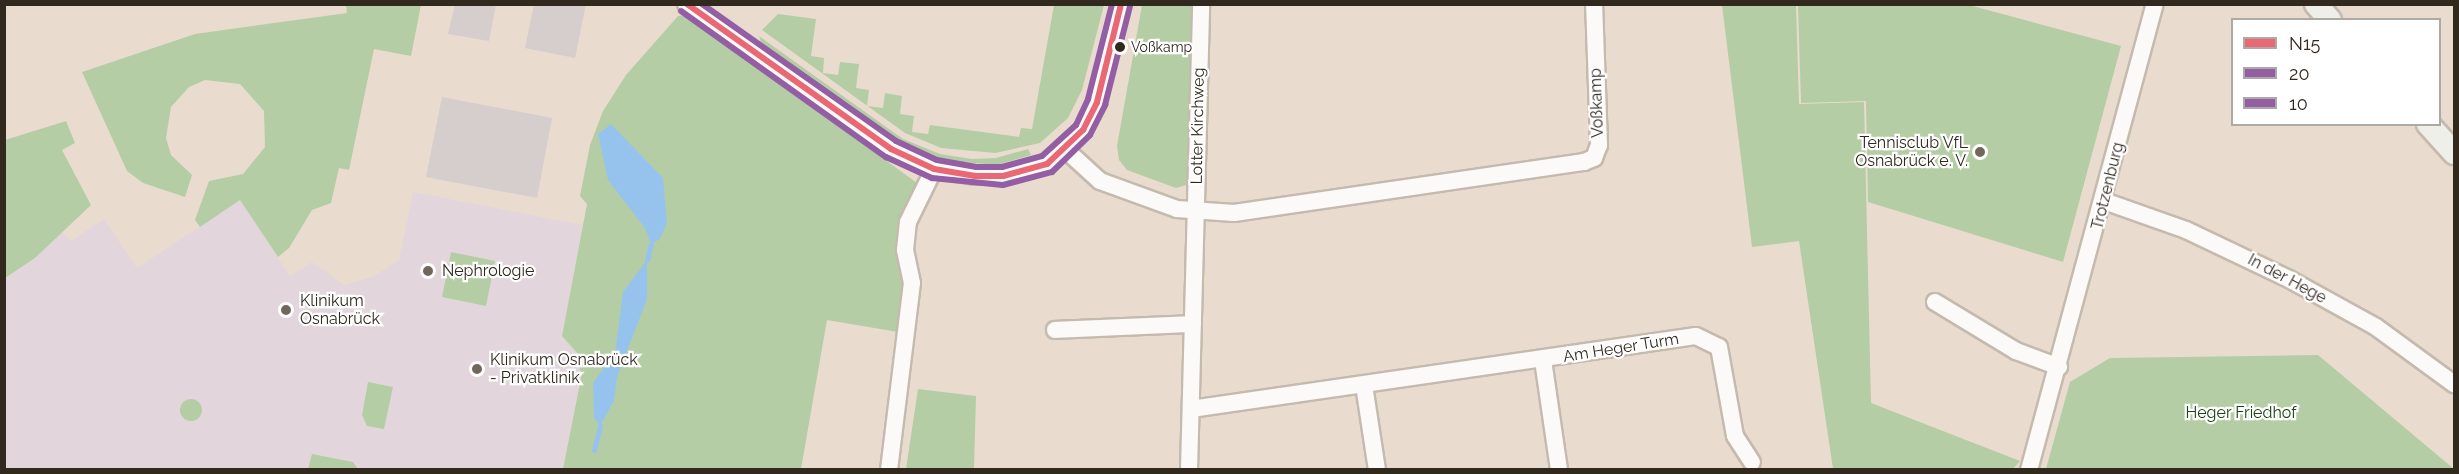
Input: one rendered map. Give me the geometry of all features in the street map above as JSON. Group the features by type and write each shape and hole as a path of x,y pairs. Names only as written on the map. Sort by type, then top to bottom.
{"street":[{"path":"686,4 891,149 934,169 1003,176 1047,164 1066,150 1097,102 1121,4"},
{"name":"Lotter Kirchweg","path":"1190,470 1200,4"},
{"name":"Voßkamp","path":"1196,212 1234,213 1594,158 1599,145 1594,4"},
{"name":"Trotzenburg","path":"2029,470 2104,201 2155,4"},
{"path":"2316,4 2328,18"},
{"path":"2430,126 2454,153"},
{"path":"1066,150 1100,181 1196,212"},
{"path":"889,470 912,283 905,250 908,222 934,169"},
{"name":"In der Hege","path":"2104,201 2186,230 2289,279 2376,327 2454,384"},
{"path":"1935,302 2016,351 2059,367"},
{"path":"1055,330 1193,324"},
{"name":"Am Heger Turm","path":"1191,409 1543,360 1696,336 1719,347 1735,436 1752,462"},
{"name":"Am Heger Turm","path":"1543,360 1559,470"},
{"path":"1364,385 1377,470"}],"shaded area":[{"name":"Klinikum Osnabrück","path":"413,192 583,225 562,335 578,354 581,378 563,469 5,470 5,278 35,258 61,230 71,241 104,219 137,268 240,200 290,276 312,262 344,285 374,276 399,260"}],"green space":[{"path":"346,5 421,5 411,56 374,49 349,170 339,168 331,203 312,210 289,248 278,257 240,200 200,227 195,220 209,181 243,174 265,147 264,111 240,84 205,80 189,87 171,107 166,138 171,155 192,175 185,197 143,183 127,171 82,72 195,34 347,13"},
{"path":"1054,5 1104,5 1082,90 1068,118 1040,143 995,153 941,148 905,133 868,106 883,108 885,93 902,96 900,114 914,116 912,132 928,134 930,125 1019,137 1021,128 1032,129"},
{"path":"1142,5 1192,5 1189,184 1176,188 1127,170 1119,160 1117,146"},
{"path":"1722,5 1796,5 1799,104 1864,102 1871,403 2020,461 2013,469 1833,469 1799,241 1752,247"},
{"name":"Tennisclub VfL Osnabrück e. V.","path":"1798,5 1969,5 2121,46 2063,262 1868,202 1866,101 1801,103"},
{"path":"778,14 816,19 811,56 824,58 823,73 838,75 840,62 859,64 856,88 869,90 867,106 762,30"},
{"path":"686,15 917,183 898,225 903,287 898,332 827,320 801,469 563,469 581,378 578,354 562,336 587,204 580,196 590,145 603,111 626,75 678,16"},
{"path":"759,36 903,139 940,154 972,159 996,158 1028,149 1031,155 997,165 938,160 898,141 762,45"},
{"path":"66,121 75,143 62,150 91,205 35,258 5,278 5,140"},
{"path":"451,252 495,261 486,306 442,297"},
{"name":"Heger Friedhof","path":"2318,355 2454,469 2046,469 2070,382 2110,358"},
{"path":"368,382 393,387 384,429 367,426 362,415"},
{"path":"918,389 976,396 974,469 906,469"},
{"path":"191,399 199,402 202,410 199,418 191,421 183,418 180,410 183,402"},
{"path":"312,454 353,462 358,469 308,469"}],"water":[{"path":"611,124 663,178 667,223 660,239 651,244 645,228 608,180 598,134"},
{"path":"647,260 647,299 617,377 614,401 600,426 594,418 593,383 615,353 623,292"}],"building":[{"path":"455,4 496,4 489,41 448,34"},
{"path":"534,4 586,4 575,58 525,48"},
{"path":"442,97 552,118 537,198 426,177"}],"waterway":[{"path":"647,260 651,244"},
{"path":"594,450 600,426"}],"transit line":[{"name":"N15","path":"687,4 891,149 934,169 975,176 1003,176 1047,164 1083,130 1097,102 1121,4"},
{"name":"10","path":"702,4 896,141 937,160 976,167 1002,167 1042,156 1076,125 1088,99 1112,4"},
{"name":"20","path":"681,11 886,157 932,178 1003,185 1052,172 1090,135 1105,105 1130,6"}],"place":[{"name":"Voßkamp","path":"1120,47"},
{"name":"Tennisclub VfL Osnabrück e. V.","path":"1980,152"},
{"name":"Nephrologie","path":"428,271"},
{"name":"Klinikum Osnabrück","path":"286,310"},
{"name":"Klinikum Osnabrück - Privatklinik","path":"477,369"}]}
